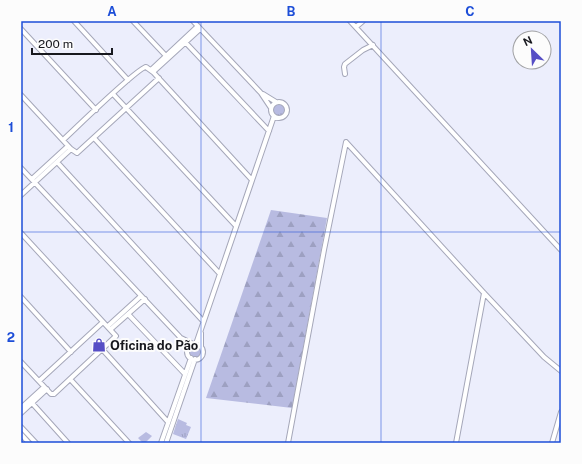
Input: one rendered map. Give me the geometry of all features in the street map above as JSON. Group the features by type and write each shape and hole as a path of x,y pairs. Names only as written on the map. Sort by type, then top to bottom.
{"street":[{"path":"74,21 128,80"},
{"path":"133,21 167,58"},
{"path":"193,21 261,92 274,116 203,321 201,331 202,356 193,358"},
{"path":"350,21 561,250"},
{"path":"356,27 363,21"},
{"path":"152,71 199,28"},
{"path":"167,58 186,43 199,28"},
{"path":"21,29 96,110"},
{"path":"186,43 269,131"},
{"path":"345,74 345,64 363,50 373,45"},
{"path":"63,140 128,80 143,67 146,67 159,78 252,180"},
{"path":"21,95 63,140 76,153 78,153 159,78"},
{"path":"261,92 276,102 283,103 287,109 285,114 281,117 274,116"},
{"path":"113,94 236,226"},
{"path":"271,108 276,102"},
{"path":"94,138 220,274"},
{"path":"288,443 322,257 345,143 347,142 484,293 544,356 561,371"},
{"path":"33,181 56,162 70,147"},
{"path":"21,195 33,181 70,147"},
{"path":"56,162 203,321"},
{"path":"21,168 179,336 188,349 188,354 193,358"},
{"path":"21,233 116,336 54,394 50,394 21,362"},
{"path":"456,443 484,293"},
{"path":"21,297 71,352"},
{"path":"110,328 128,314 143,298"},
{"path":"110,328 143,298"},
{"path":"128,314 185,374"},
{"path":"38,381 103,322"},
{"path":"188,349 194,344 201,331"},
{"path":"179,336 201,347"},
{"path":"102,349 171,420"},
{"path":"166,443 171,420 185,374 193,358"},
{"path":"161,443 171,420 193,358"},
{"path":"70,380 129,443"},
{"path":"21,413 45,388"},
{"path":"21,408 45,388"},
{"path":"32,403 68,443"},
{"path":"552,443 561,412"},
{"path":"21,427 36,443"},
{"path":"21,434 29,443"}],"green space":[{"path":"277,104 281,104 285,110 281,116 277,116 273,112 273,108"},
{"path":"271,210 327,218 292,408 206,398"},
{"path":"193,346 197,346 201,352 197,358 193,358 189,354 189,350"},
{"path":"178,419 187,423 186,425 191,427 186,439 173,434"},
{"path":"146,432 152,436 145,443 143,443 138,438"}],"place":[{"name":"Oficina do Pão","path":"99,345"}]}
